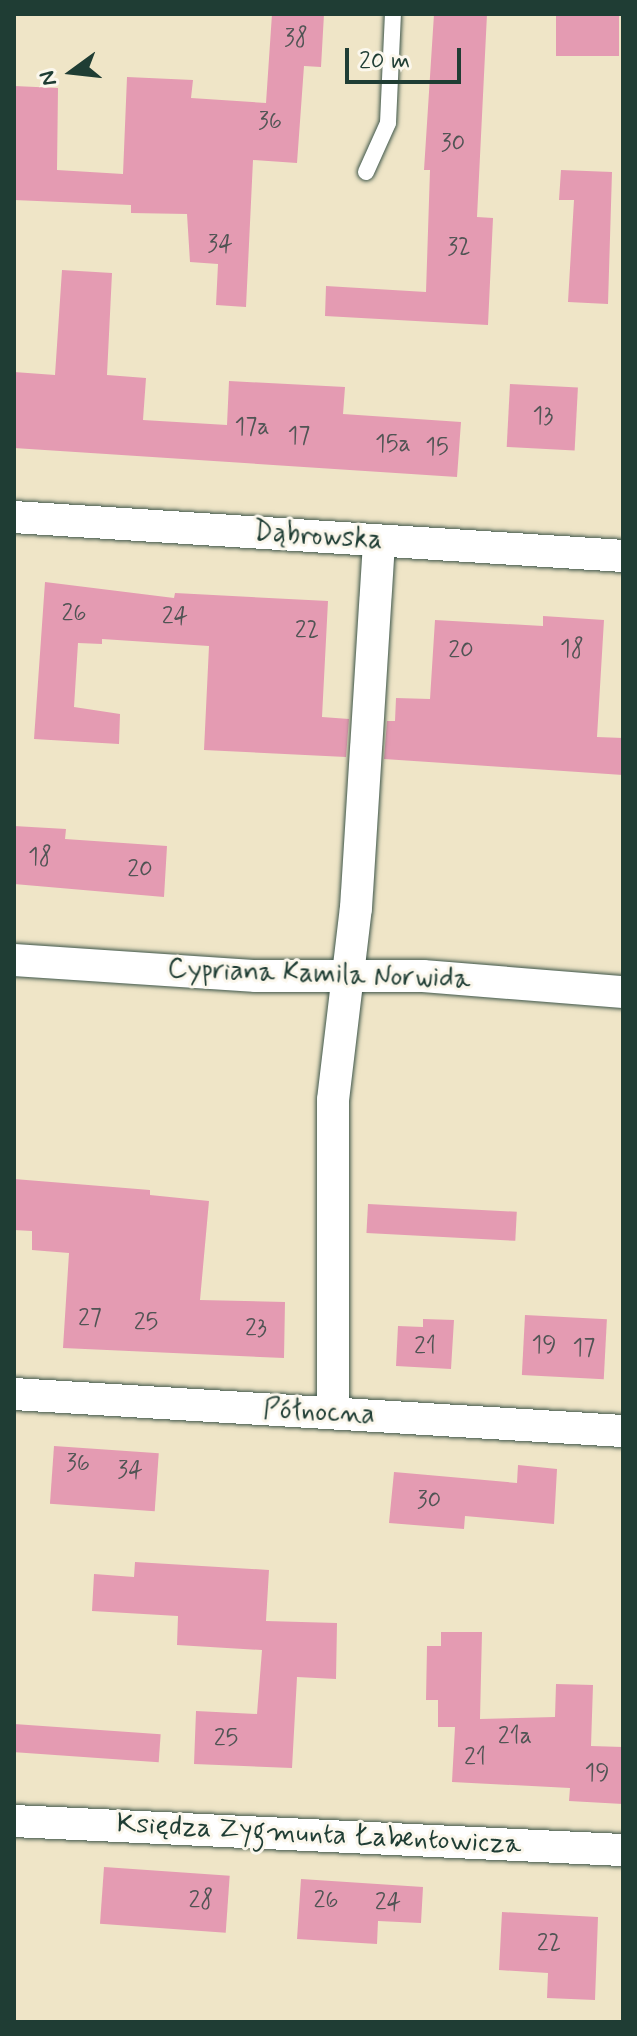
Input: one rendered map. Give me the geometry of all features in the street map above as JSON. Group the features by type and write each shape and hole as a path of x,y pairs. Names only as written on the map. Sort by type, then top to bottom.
{"street":[{"name":"Dąbrowska","path":"14,517 623,556"},
{"path":"333,1413 333,1100 345,977 356,908 379,541"},
{"name":"Cypriana Kamila Norwida","path":"14,960 345,977 423,976 623,992"},
{"name":"Północna","path":"14,1394 623,1431"},
{"name":"Księdza Zygmunta Łabentowicza","path":"14,1821 623,1850"}],"lane":[{"path":"366,172 388,123 393,14"}],"building":[{"path":"272,14 324,14 321,67 304,66 297,163 253,160 246,307 216,305 218,264 190,262 187,214 131,213 131,205 14,200 14,86 58,88 57,170 123,174 127,77 193,80 191,98 266,103"},
{"path":"434,14 487,14 477,217 493,218 488,325 325,316 326,286 426,292 430,170 424,170"},
{"path":"556,14 619,14 619,56 556,56"},
{"path":"561,170 612,172 608,304 568,302 574,200 559,200"},
{"path":"62,270 112,273 107,375 146,378 143,420 227,425 229,381 345,387 343,414 461,422 457,477 14,448 14,372 55,375"},
{"path":"510,384 578,388 575,450 507,447"},
{"path":"45,582 174,598 175,593 328,601 322,717 349,719 346,757 204,750 209,646 102,639 102,644 78,643 74,707 120,714 119,744 34,739"},
{"path":"543,616 604,620 597,737 623,738 623,775 384,759 387,721 395,721 396,698 430,699 435,620 543,626"},
{"path":"14,826 66,829 65,839 167,846 164,897 14,884"},
{"path":"14,1179 150,1190 150,1195 209,1201 200,1300 285,1302 284,1358 63,1348 69,1253 32,1250 32,1231 14,1230"},
{"path":"368,1204 517,1212 515,1241 366,1233"},
{"path":"525,1315 607,1319 604,1379 522,1375"},
{"path":"423,1319 454,1320 451,1369 396,1366 398,1326 423,1327"},
{"path":"54,1446 159,1453 155,1511 50,1504"},
{"path":"518,1465 557,1469 554,1524 465,1516 464,1529 389,1523 394,1472 517,1483"},
{"path":"135,1562 269,1570 266,1621 337,1623 336,1679 297,1677 292,1768 194,1764 196,1711 257,1714 262,1650 177,1645 178,1616 92,1611 94,1574 134,1577"},
{"path":"441,1632 482,1632 480,1719 555,1717 556,1684 593,1685 591,1746 623,1747 623,1804 569,1801 570,1788 452,1782 455,1727 438,1727 438,1700 426,1700 427,1646 441,1646"},
{"path":"14,1724 161,1734 159,1762 14,1752"},
{"path":"104,1867 230,1876 226,1933 100,1924"},
{"path":"301,1879 423,1887 421,1923 378,1921 377,1944 297,1939"},
{"path":"502,1912 598,1917 595,2000 547,1998 548,1973 499,1970"}]}
